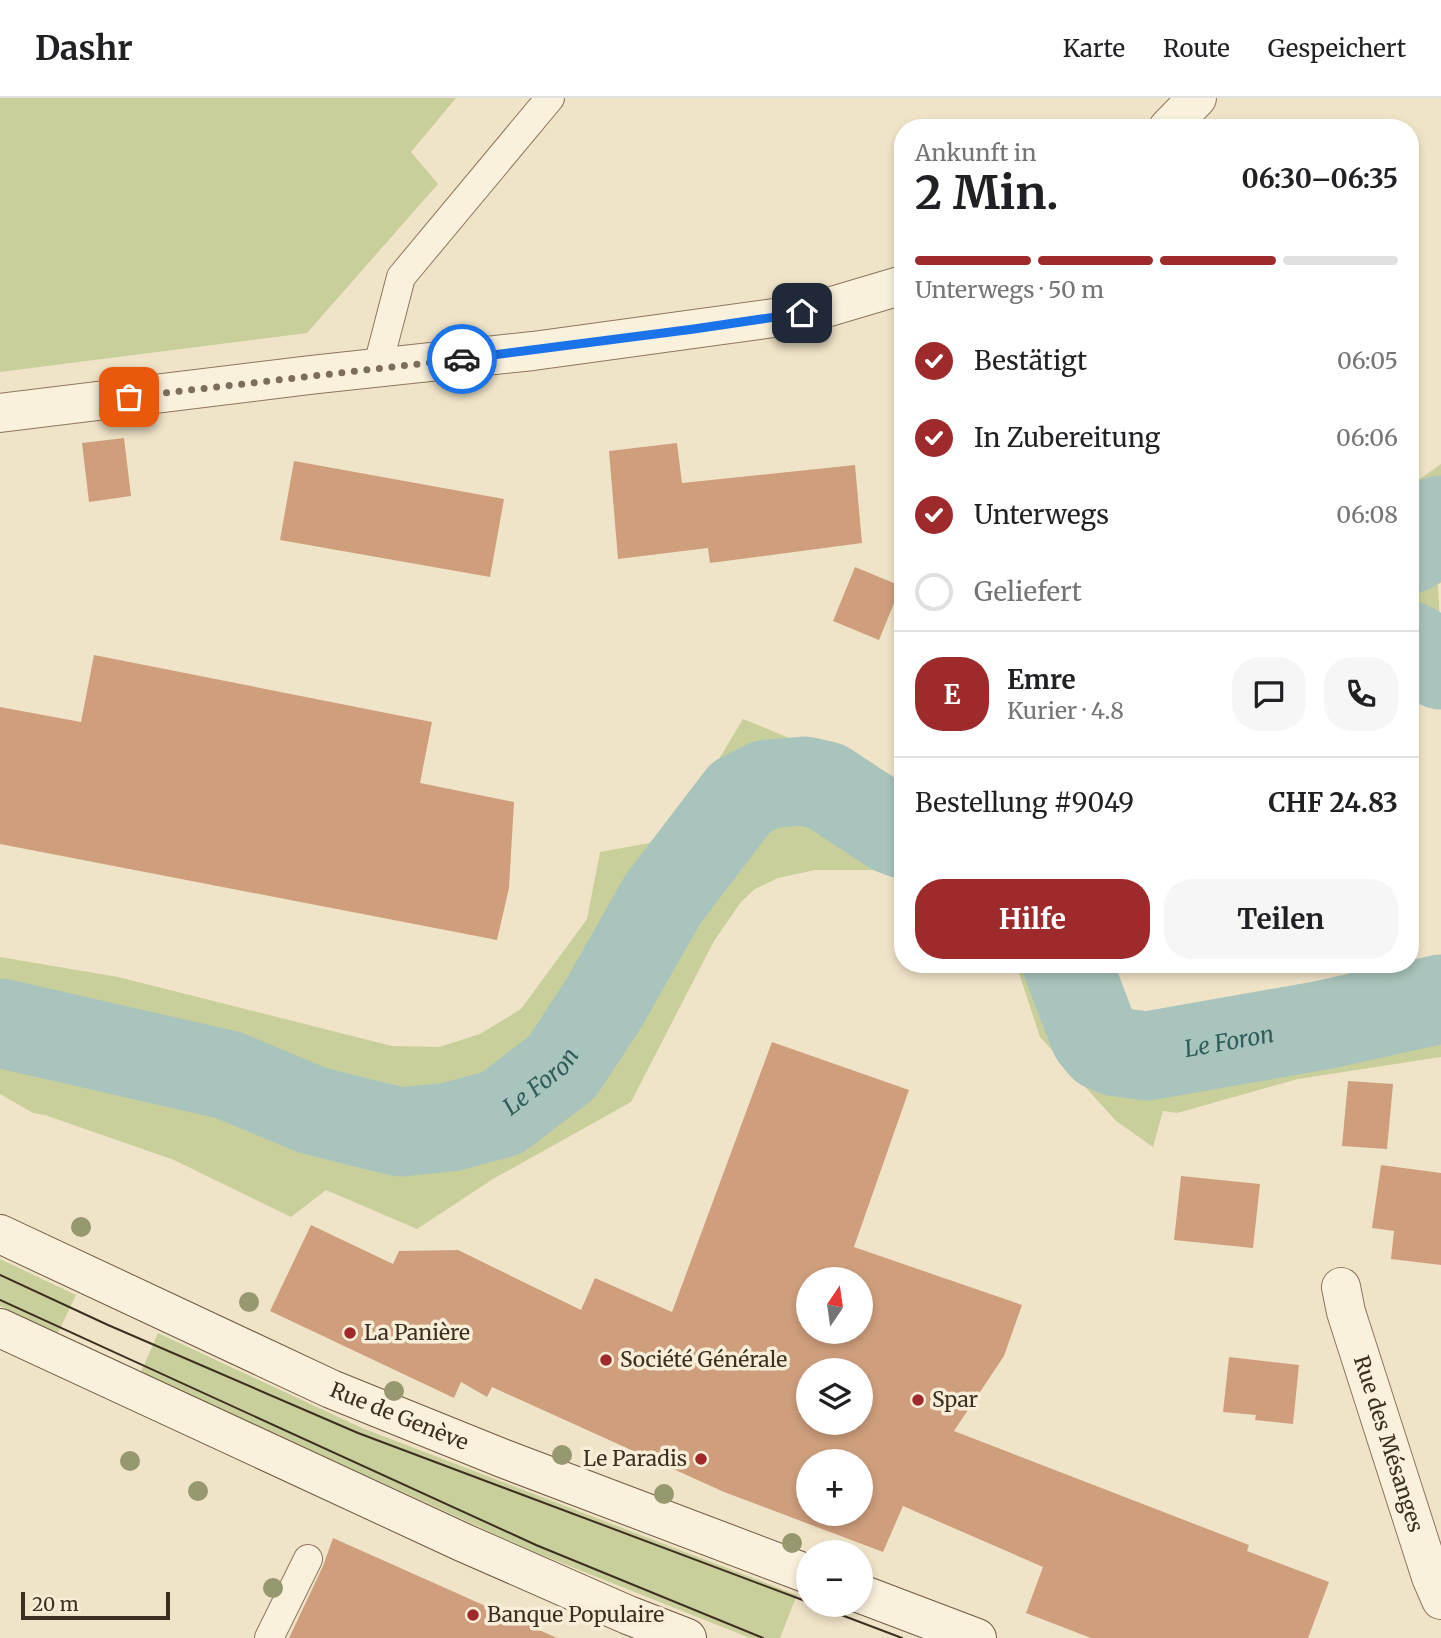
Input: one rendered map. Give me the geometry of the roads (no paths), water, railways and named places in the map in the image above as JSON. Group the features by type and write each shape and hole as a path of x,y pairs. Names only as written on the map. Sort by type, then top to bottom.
{"main road":[{"path":"1177,119 1197,98"},
{"path":"0,413 533,351 774,318 829,307 894,288"},
{"name":"Rue de Genève","path":"0,1234 331,1389 502,1458 796,1569"},
{"name":"Rue des Mésanges","path":"1341,1287 1346,1312 1431,1577 1441,1600"},
{"path":"0,1328 462,1542 687,1638"},
{"path":"873,1599 977,1638"}],"lane":[{"path":"377,369 401,277 550,98"},
{"path":"269,1638 308,1559"}],"waterway":[{"name":"Le Foron","path":"1419,541 1441,520"},
{"name":"Le Foron","path":"1419,652 1441,665"},
{"name":"Le Foron","path":"0,1023 228,1075 312,1110 401,1132 450,1127 502,1113 562,1067 604,1003 663,899 741,797 767,784 804,781 826,786 894,830"},
{"name":"Le Foron","path":"1070,973 1094,1035 1103,1046 1117,1052 1147,1056 1323,1025 1441,999"}],"tram line":[{"path":"0,1275 108,1325 358,1433 796,1597"},
{"path":"0,1300 536,1545 763,1638"},
{"path":"847,1617 902,1638"}],"place":[{"name":"La Panière","path":"350,1333"},
{"name":"Société Générale","path":"606,1360"},
{"name":"Spar","path":"918,1400"},
{"name":"Le Paradis","path":"701,1459"},
{"name":"Banque Populaire","path":"473,1615"}]}
